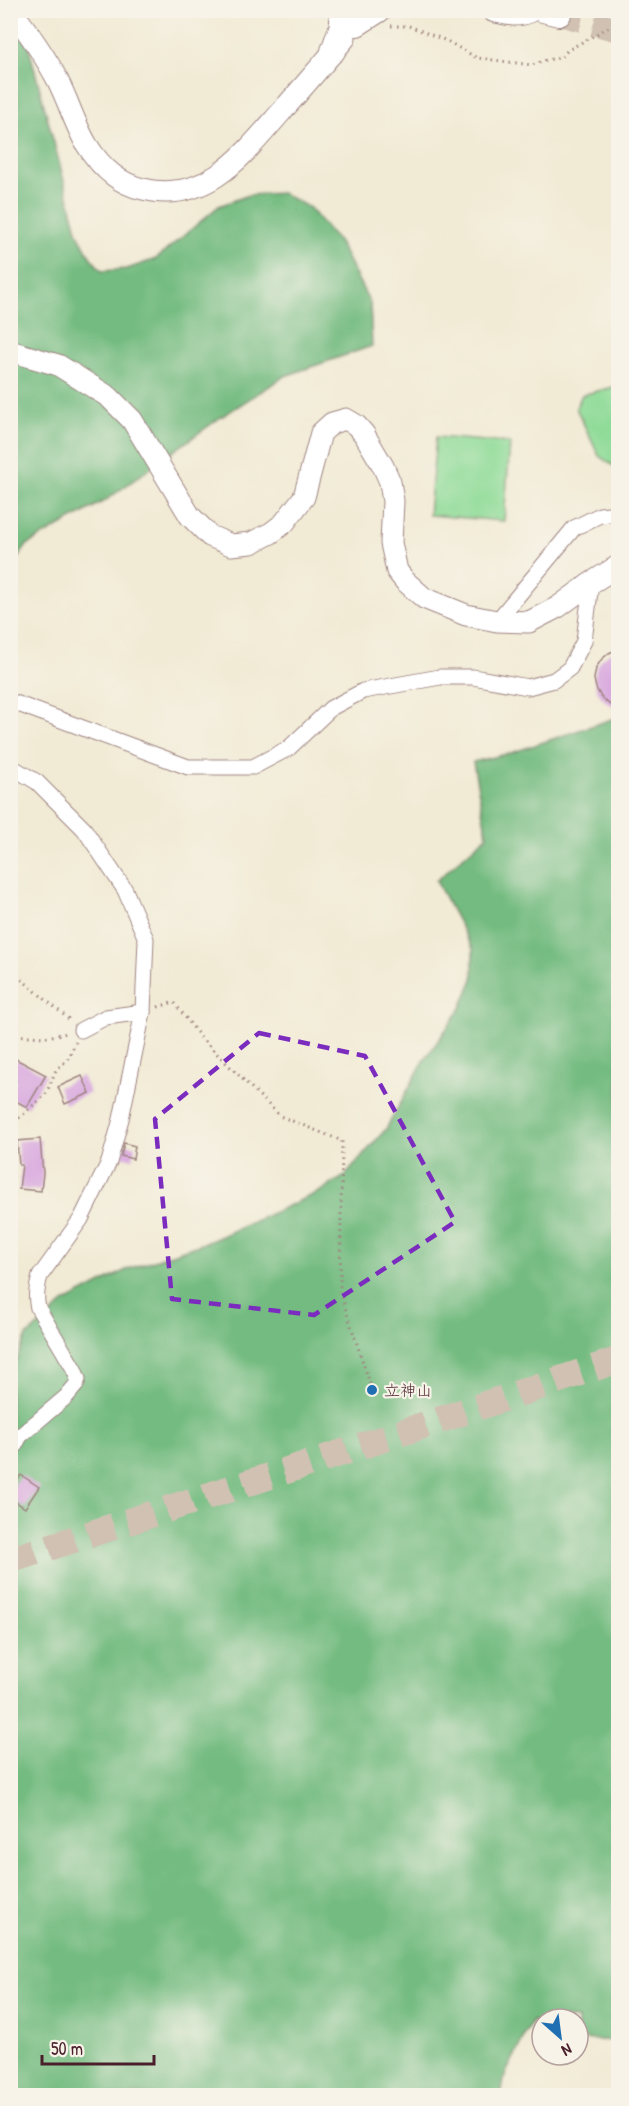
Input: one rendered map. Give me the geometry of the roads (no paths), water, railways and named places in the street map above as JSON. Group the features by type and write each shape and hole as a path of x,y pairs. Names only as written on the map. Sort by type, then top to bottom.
{"main road":[{"path":"333,51 342,25 356,15 379,10"},
{"path":"494,10 510,15 522,14 530,10"}],"street":[{"path":"11,10 33,37 45,57 86,144 99,161 112,174 127,183 154,192 180,192 202,184 224,172 248,150 333,51"},
{"path":"10,351 58,365 109,397 132,420 190,516 210,536 231,545 251,543 271,533 284,523 304,497 321,433 333,423 346,419 356,425 364,435 390,482 393,501 391,543 397,571 424,598 466,615 497,621 529,622 558,607 618,566"},
{"path":"497,621 574,528 600,515 618,513"},
{"path":"10,701 188,767 253,767 289,748 331,708 363,691 440,676 473,677 528,687 554,680 570,668 584,641 591,583"},
{"path":"10,766 38,782 84,829 125,890 146,939 143,1012 121,1119 109,1162 81,1219 40,1276 37,1285 38,1308 78,1379 66,1397 20,1436 10,1455"},
{"path":"81,1030 106,1017 143,1012"}],"tunnel":[{"path":"559,14 618,30"},
{"path":"10,1560 618,1360"}],"place":[{"name":"立神山","path":"372,1390"}]}
